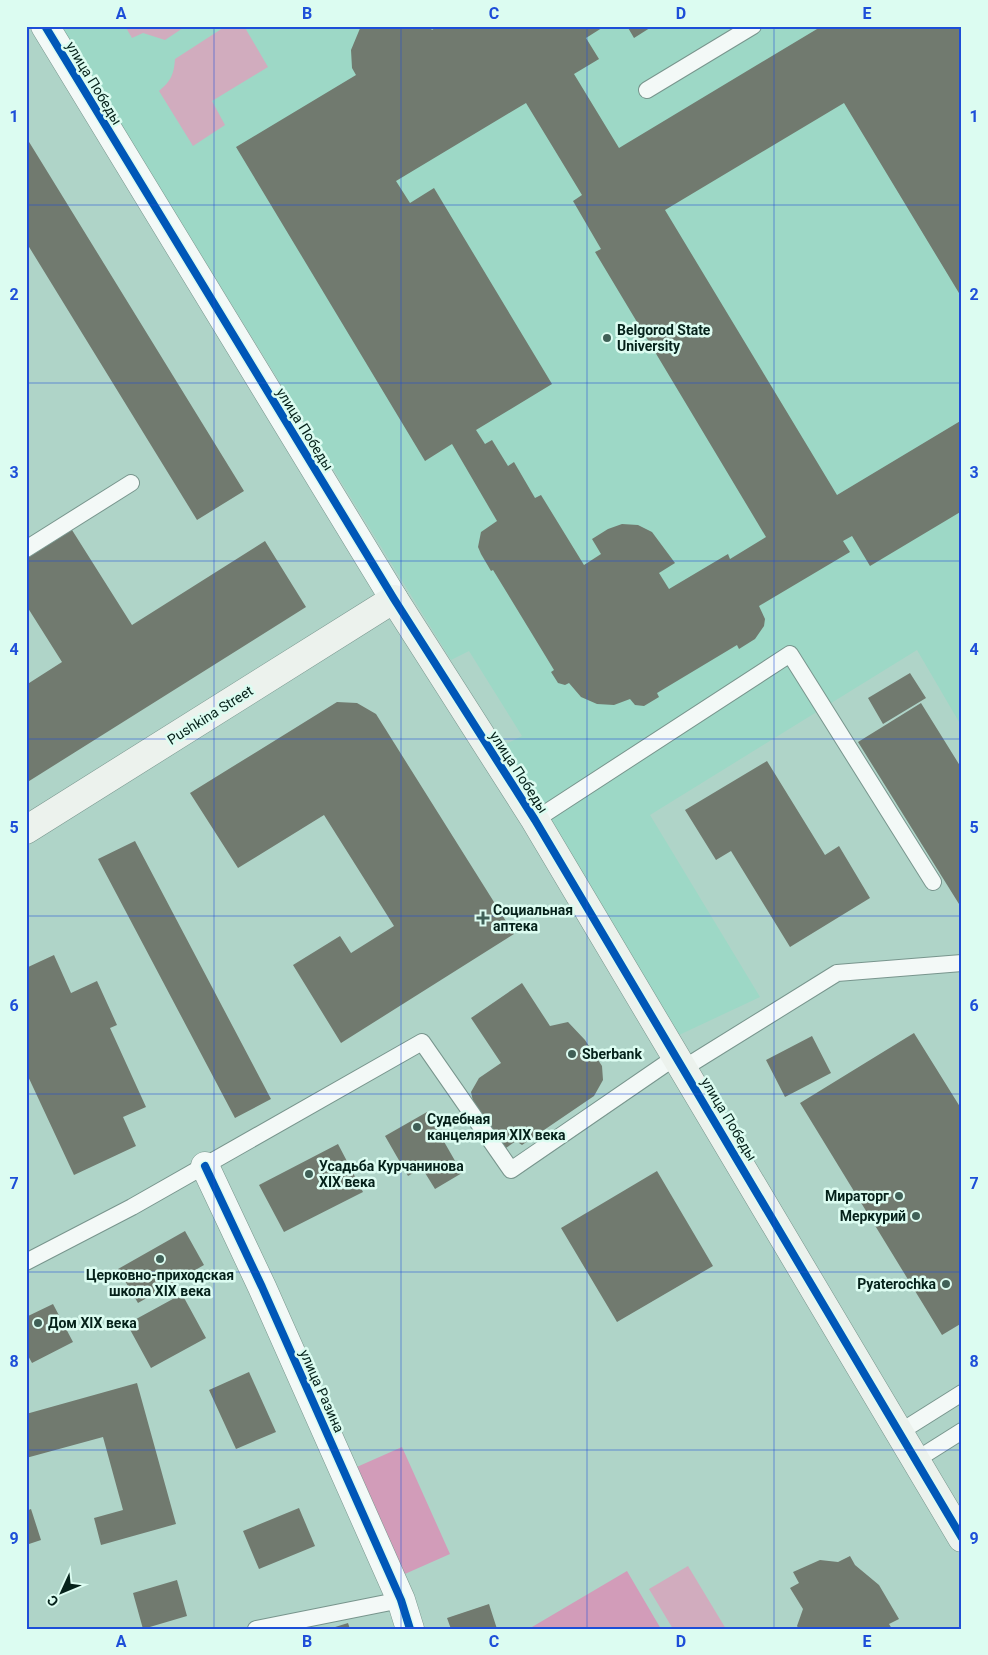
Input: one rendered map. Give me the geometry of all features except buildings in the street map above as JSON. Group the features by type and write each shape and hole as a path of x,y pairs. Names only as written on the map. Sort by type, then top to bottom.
{"street":[{"name":"улица Победы","path":"44,26 394,599 535,820 962,1538"},
{"name":"Pushkina Street","path":"26,830 394,599"},
{"name":"улица Разина","path":"205,1166 262,1287 401,1600 410,1629"}],"lane":[{"path":"647,90 753,26"},
{"path":"26,550 130,484"},
{"path":"535,820 790,654 933,882"},
{"path":"26,1262 205,1166 422,1042 511,1170 680,1062 837,973 962,963"},
{"path":"900,1432 962,1393"},
{"path":"916,1460 962,1431"},
{"path":"256,1629 401,1600"}],"shaded area":[{"name":"Belgorod State University","path":"60,26 962,26 962,727 917,650 650,815 760,997 679,1035 502,746 522,736 469,651 451,660"},
{"path":"125,26 186,26 165,40 143,33 132,38"},
{"path":"226,26 244,26 268,67 212,101 225,125 193,146 159,91 171,77 175,59"},
{"path":"402,1447 450,1554 398,1577 350,1470"},
{"path":"688,1566 726,1629 673,1629 649,1589"},
{"path":"627,1571 661,1629 533,1629 532,1627"}],"cycle path":[{"path":"45,26 394,599 535,820 962,1538"},
{"path":"205,1166 262,1287 401,1600 410,1629"}],"place":[{"name":"Belgorod State University","path":"607,338"},
{"name":"Социальная аптека","path":"483,918"},
{"name":"Sberbank","path":"572,1054"},
{"name":"Судебная канцелярия XIX века","path":"417,1127"},
{"name":"Усадьба Курчанинова XIX века","path":"309,1174"},
{"name":"Мираторг","path":"899,1196"},
{"name":"Меркурий","path":"916,1216"},
{"name":"Церковно-приходская школа XIX века","path":"160,1259"},
{"name":"Pyaterochka","path":"946,1284"},
{"name":"Дом XIX века","path":"38,1323"}]}
